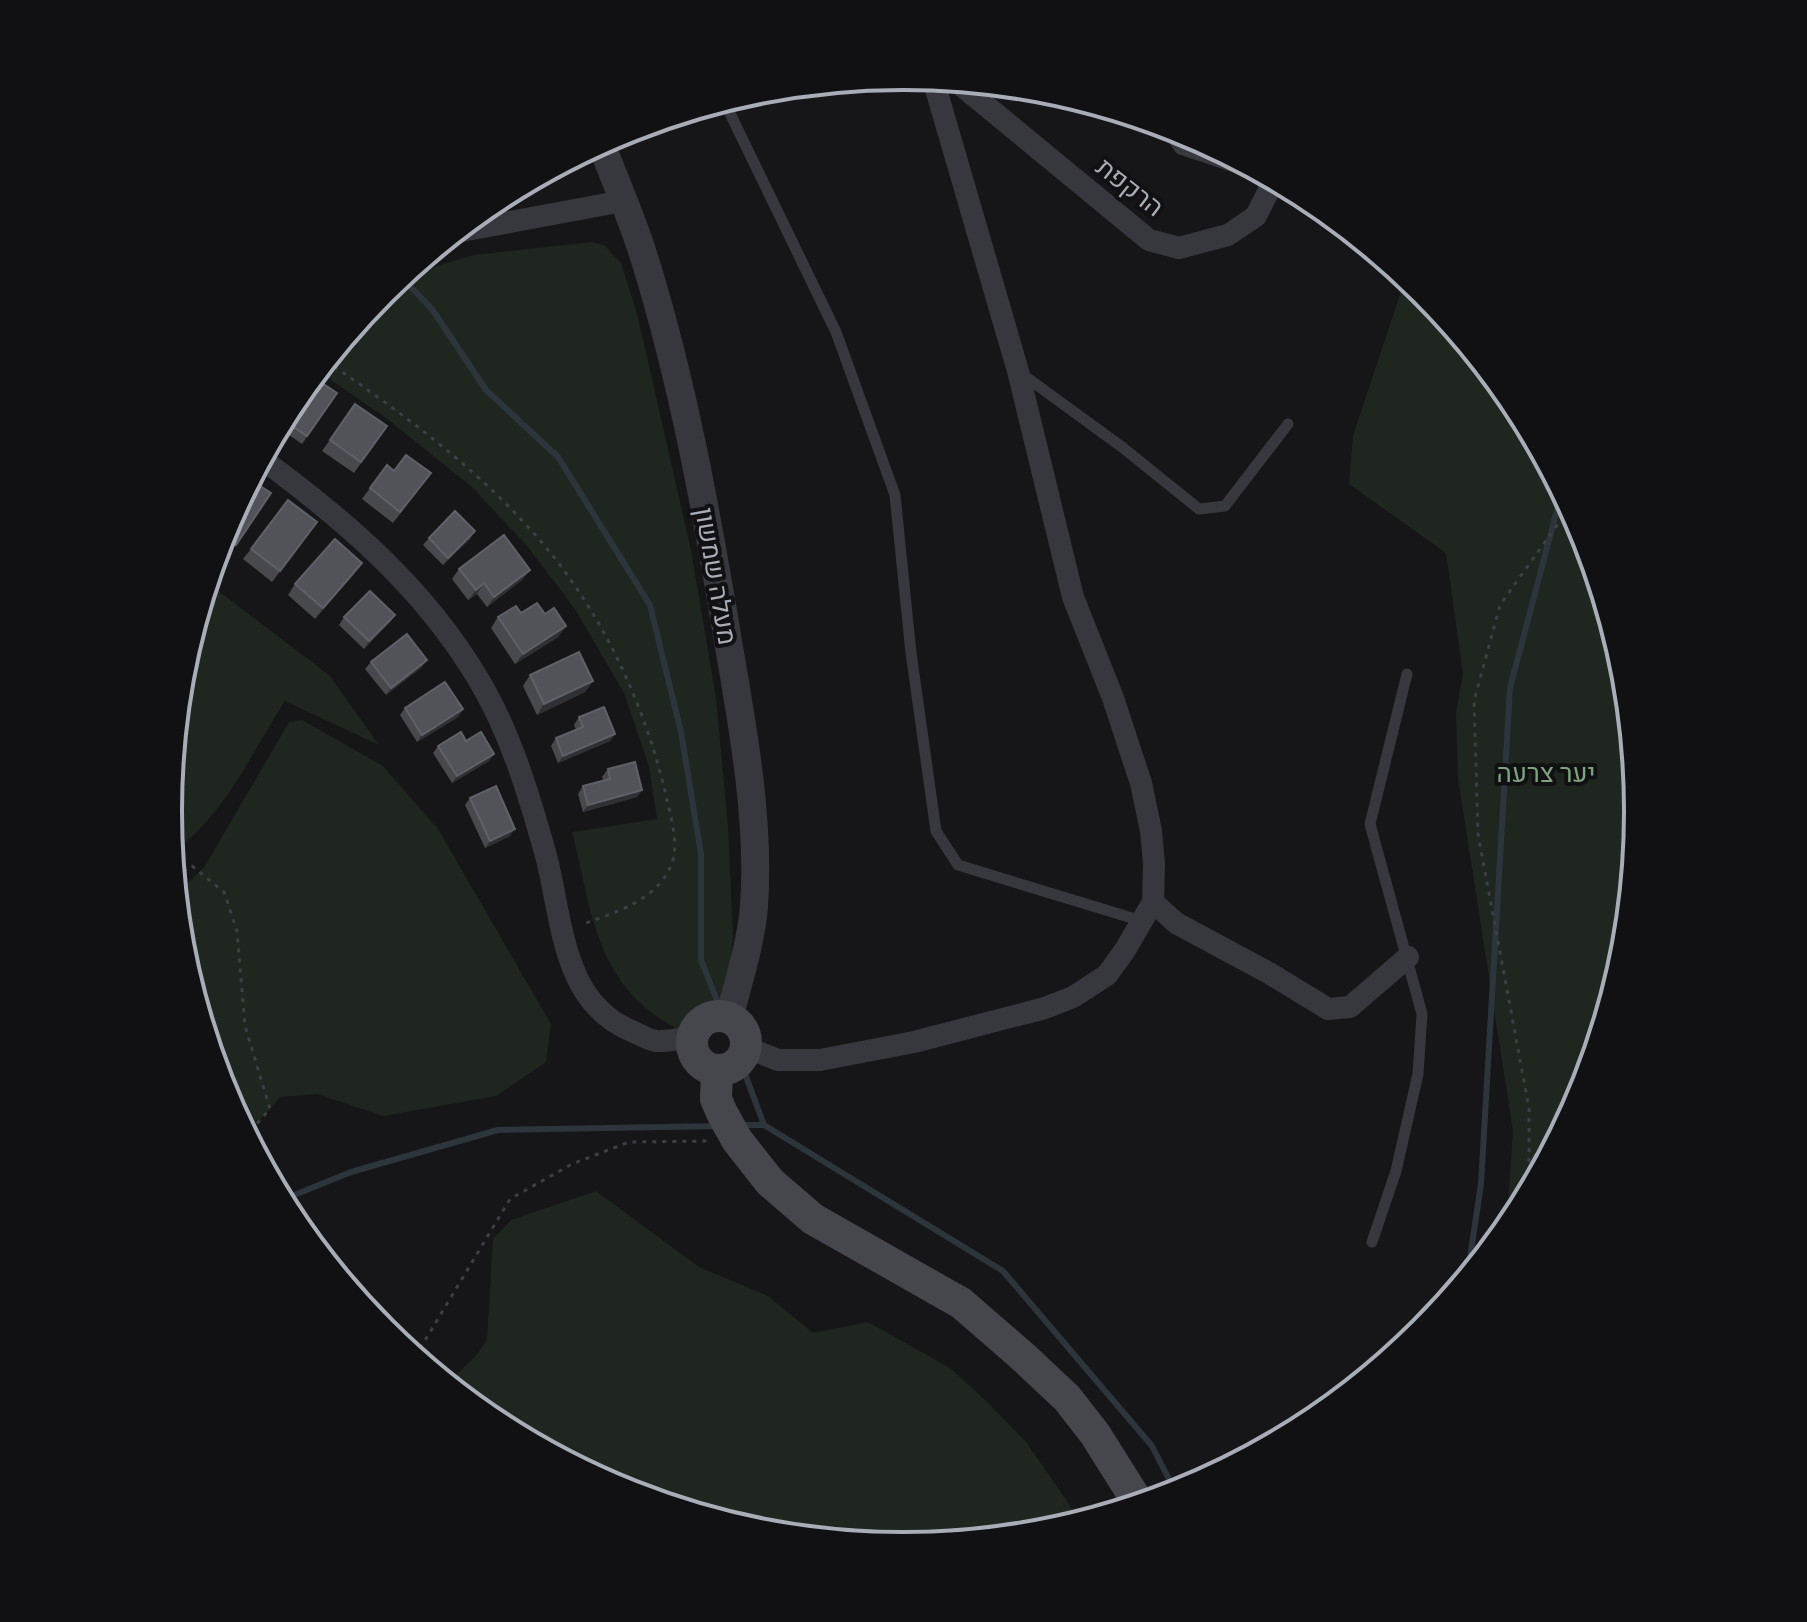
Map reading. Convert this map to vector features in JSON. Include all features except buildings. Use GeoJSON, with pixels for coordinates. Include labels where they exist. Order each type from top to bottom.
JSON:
{"type":"FeatureCollection","features":[{"type":"Feature","properties":{"kind":"main road"},"geometry":{"type":"LineString","coordinates":[[706,1019],[729,1019],[742,1030],[745,1047],[736,1064],[717,1070],[702,1065],[693,1053],[695,1030],[706,1019]]}},
{"type":"Feature","properties":{"kind":"main road"},"geometry":{"type":"LineString","coordinates":[[717,1070],[716,1099],[737,1140],[770,1182],[813,1219],[961,1303],[1067,1398],[1133,1495]]}},
{"type":"Feature","properties":{"kind":"street"},"geometry":{"type":"LineString","coordinates":[[745,1047],[778,1060],[820,1060],[914,1042],[1045,1008],[1073,997],[1107,975],[1148,912],[1154,864],[1141,783],[1113,698],[1073,597],[1018,371],[937,91]]}},
{"type":"Feature","properties":{"kind":"street","name":"הרקפת"},"geometry":{"type":"LineString","coordinates":[[971,94],[1149,240],[1179,248],[1228,235],[1256,216],[1269,190]]}},
{"type":"Feature","properties":{"kind":"street","name":"מעלה שמשון"},"geometry":{"type":"LineString","coordinates":[[606,155],[644,255],[674,370],[710,536],[740,721],[755,857],[754,908],[729,1019]]}},
{"type":"Feature","properties":{"kind":"street"},"geometry":{"type":"LineString","coordinates":[[482,227],[623,201]]}},
{"type":"Feature","properties":{"kind":"street"},"geometry":{"type":"LineString","coordinates":[[271,466],[328,508],[374,548],[412,589],[477,677],[498,716],[525,783],[546,856],[561,933],[578,983],[599,1011],[623,1028],[655,1041],[692,1037]]}},
{"type":"Feature","properties":{"kind":"street"},"geometry":{"type":"LineString","coordinates":[[1148,912],[1176,923],[1269,973],[1328,1009],[1350,1007],[1408,957]]}},
{"type":"Feature","properties":{"kind":"lane"},"geometry":{"type":"LineString","coordinates":[[729,112],[836,332],[895,495],[911,653],[936,831],[958,865],[1148,912]]}},
{"type":"Feature","properties":{"kind":"lane"},"geometry":{"type":"LineString","coordinates":[[1177,144],[1180,149],[1212,159]]}},
{"type":"Feature","properties":{"kind":"lane"},"geometry":{"type":"LineString","coordinates":[[1018,371],[1122,447],[1199,509],[1225,506],[1288,424]]}},
{"type":"Feature","properties":{"kind":"lane"},"geometry":{"type":"LineString","coordinates":[[1372,1242],[1396,1171],[1418,1074],[1422,1014],[1370,824],[1407,674]]}},
{"type":"Feature","properties":{"kind":"path"},"geometry":{"type":"LineString","coordinates":[[335,367],[379,397],[470,471],[528,526],[573,582],[608,641],[656,750],[672,820],[674,858],[663,879],[634,906],[561,933]]}},
{"type":"Feature","properties":{"kind":"path"},"geometry":{"type":"LineString","coordinates":[[1529,1170],[1529,1108],[1478,834],[1474,701],[1500,605],[1562,518]]}},
{"type":"Feature","properties":{"kind":"path"},"geometry":{"type":"LineString","coordinates":[[185,870],[192,866],[224,892],[237,931],[245,1026],[270,1109],[255,1126]]}},
{"type":"Feature","properties":{"kind":"path"},"geometry":{"type":"LineString","coordinates":[[421,1347],[510,1199],[572,1164],[629,1142],[737,1140]]}},
{"type":"Feature","properties":{"kind":"green space"},"geometry":{"type":"Polygon","coordinates":[[[592,242],[605,246],[621,263],[637,313],[691,550],[716,698],[728,826],[733,937],[727,997],[678,1029],[650,1012],[629,992],[614,969],[593,919],[572,832],[657,819],[649,766],[624,693],[575,609],[527,546],[472,487],[386,418],[327,377],[361,336],[423,274],[437,266],[474,255],[592,242]]]}},
{"type":"Feature","properties":{"kind":"green space","name":"יער צרעה"},"geometry":{"type":"Polygon","coordinates":[[[1402,290],[1476,372],[1528,451],[1570,535],[1600,624],[1611,670],[1623,764],[1624,811],[1623,858],[1611,952],[1600,998],[1570,1087],[1528,1172],[1508,1204],[1513,1131],[1458,778],[1456,712],[1463,674],[1446,553],[1349,484],[1353,436],[1402,290]]]}},
{"type":"Feature","properties":{"kind":"green space"},"geometry":{"type":"Polygon","coordinates":[[[218,590],[329,675],[379,745],[285,701],[221,803],[183,843],[184,764],[189,717],[196,670],[218,590]]]}},
{"type":"Feature","properties":{"kind":"green space"},"geometry":{"type":"Polygon","coordinates":[[[302,720],[383,766],[438,829],[551,1024],[546,1062],[496,1096],[383,1116],[317,1094],[280,1097],[255,1126],[237,1087],[207,998],[196,952],[187,884],[205,866],[289,722],[302,720]]]}},
{"type":"Feature","properties":{"kind":"green space"},"geometry":{"type":"Polygon","coordinates":[[[596,1191],[699,1267],[768,1296],[813,1333],[868,1322],[950,1368],[985,1400],[1027,1443],[1073,1511],[998,1526],[951,1530],[904,1532],[809,1526],[763,1518],[672,1494],[585,1458],[503,1410],[455,1375],[476,1356],[487,1340],[493,1239],[511,1220],[596,1191]]]}},
{"type":"Feature","properties":{"kind":"green space","name":"יער צרעה"},"geometry":{"type":"Polygon","coordinates":[[[1505,1209],[1476,1250],[1438,1294],[1505,1209]]]}},
{"type":"Feature","properties":{"kind":"waterway"},"geometry":{"type":"LineString","coordinates":[[410,286],[432,309],[486,390],[558,457],[650,605],[681,732],[701,854],[701,960],[721,1010]]}},
{"type":"Feature","properties":{"kind":"waterway"},"geometry":{"type":"LineString","coordinates":[[1470,1257],[1481,1184],[1510,688],[1557,508]]}},
{"type":"Feature","properties":{"kind":"waterway"},"geometry":{"type":"LineString","coordinates":[[728,1028],[764,1125],[1003,1271],[1152,1446],[1170,1481]]}},
{"type":"Feature","properties":{"kind":"waterway"},"geometry":{"type":"LineString","coordinates":[[742,1125],[764,1125]]}},
{"type":"Feature","properties":{"kind":"waterway"},"geometry":{"type":"LineString","coordinates":[[294,1195],[351,1172],[498,1130],[719,1126]]}}]}
